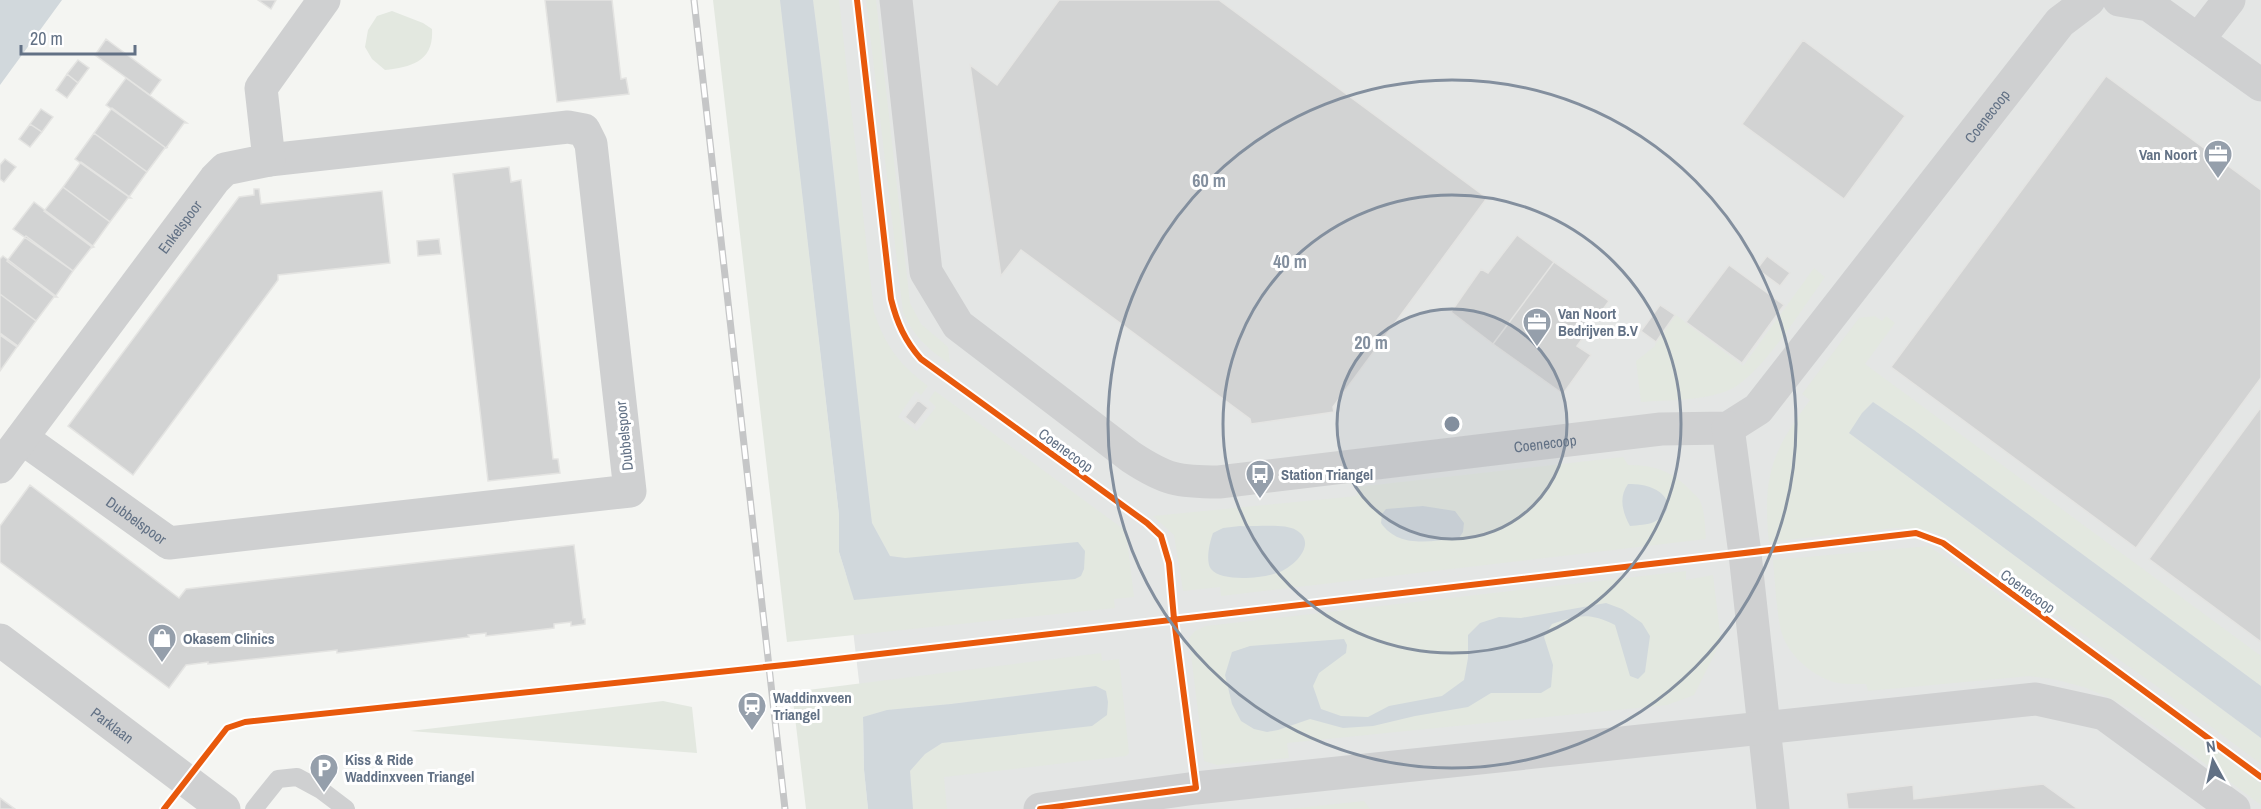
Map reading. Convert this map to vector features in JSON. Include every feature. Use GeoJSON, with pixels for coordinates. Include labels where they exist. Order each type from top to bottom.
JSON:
{"type":"FeatureCollection","features":[{"type":"Feature","properties":{"kind":"street"},"geometry":{"type":"LineString","coordinates":[[268,160],[261,88],[324,0]]}},
{"type":"Feature","properties":{"kind":"street","name":"Coenecoop"},"geometry":{"type":"LineString","coordinates":[[896,0],[926,272],[958,325],[1151,470],[1174,480],[1219,482],[1661,429],[1728,428],[1758,409],[2060,22],[2089,0]]}},
{"type":"Feature","properties":{"kind":"street"},"geometry":{"type":"LineString","coordinates":[[2119,0],[2150,5],[2261,85]]}},
{"type":"Feature","properties":{"kind":"street"},"geometry":{"type":"LineString","coordinates":[[2198,40],[2229,0]]}},
{"type":"Feature","properties":{"kind":"street","name":"Dubbelspoor"},"geometry":{"type":"LineString","coordinates":[[22,438],[169,543],[630,491],[591,144],[584,130],[568,127],[268,160]]}},
{"type":"Feature","properties":{"kind":"street","name":"Enkelspoor"},"geometry":{"type":"LineString","coordinates":[[0,467],[214,179],[225,169],[268,160]]}},
{"type":"Feature","properties":{"kind":"street"},"geometry":{"type":"LineString","coordinates":[[1728,428],[1773,809]]}},
{"type":"Feature","properties":{"kind":"street","name":"Parklaan"},"geometry":{"type":"LineString","coordinates":[[0,640],[224,809]]}},
{"type":"Feature","properties":{"kind":"street"},"geometry":{"type":"LineString","coordinates":[[1040,809],[1208,787],[2036,699],[2104,714],[2234,809]]}},
{"type":"Feature","properties":{"kind":"lane"},"geometry":{"type":"LineString","coordinates":[[254,809],[278,779],[297,777],[321,790],[345,809]]}},
{"type":"Feature","properties":{"kind":"shaded area"},"geometry":{"type":"Polygon","coordinates":[[[0,0],[62,0],[0,85],[0,0]]]}},
{"type":"Feature","properties":{"kind":"shaded area"},"geometry":{"type":"Polygon","coordinates":[[[713,0],[780,0],[839,515],[839,552],[854,600],[905,558],[890,556],[872,523],[849,327],[830,131],[813,0],[839,0],[874,312],[883,335],[895,354],[928,386],[921,395],[916,391],[898,417],[917,431],[936,407],[929,400],[935,391],[1126,531],[1134,597],[1114,599],[1115,608],[787,642],[713,0]]]}},
{"type":"Feature","properties":{"kind":"shaded area"},"geometry":{"type":"Polygon","coordinates":[[[779,0],[2261,0],[2261,809],[874,809],[779,0]]]}},
{"type":"Feature","properties":{"kind":"shaded area"},"geometry":{"type":"Polygon","coordinates":[[[780,0],[813,0],[872,523],[890,556],[905,558],[1078,542],[1085,551],[1084,569],[1081,576],[1075,579],[854,600],[839,552],[839,515],[780,0]]]}},
{"type":"Feature","properties":{"kind":"shaded area"},"geometry":{"type":"Polygon","coordinates":[[[866,0],[876,0],[910,303],[921,324],[948,347],[950,364],[922,341],[911,328],[903,312],[866,0]]]}},
{"type":"Feature","properties":{"kind":"shaded area"},"geometry":{"type":"Polygon","coordinates":[[[392,11],[432,29],[432,40],[425,55],[419,60],[404,67],[385,70],[372,59],[365,47],[368,30],[377,16],[392,11]]]}},
{"type":"Feature","properties":{"kind":"shaded area"},"geometry":{"type":"Polygon","coordinates":[[[1814,268],[1825,277],[1781,340],[1741,383],[1719,394],[1641,402],[1636,361],[1655,346],[1676,315],[1743,366],[1814,268]]]}},
{"type":"Feature","properties":{"kind":"shaded area"},"geometry":{"type":"Polygon","coordinates":[[[1875,316],[1882,321],[1886,316],[1895,323],[1865,364],[2261,656],[2261,686],[1873,402],[1849,433],[2261,738],[2261,764],[2162,690],[1947,538],[1929,530],[1895,528],[1769,542],[1767,500],[1769,482],[1778,450],[1810,400],[1802,394],[1859,318],[1875,316]]]}},
{"type":"Feature","properties":{"kind":"shaded area"},"geometry":{"type":"Polygon","coordinates":[[[1873,402],[2261,686],[2261,738],[1849,433],[1862,413],[1873,402]]]}},
{"type":"Feature","properties":{"kind":"shaded area"},"geometry":{"type":"Polygon","coordinates":[[[1623,457],[1628,465],[1662,470],[1684,484],[1699,500],[1703,510],[1706,539],[1221,596],[1220,587],[1183,591],[1174,535],[1153,516],[1357,496],[1357,487],[1623,457]]]}},
{"type":"Feature","properties":{"kind":"shaded area"},"geometry":{"type":"Polygon","coordinates":[[[1628,484],[1650,487],[1663,495],[1668,505],[1662,517],[1652,523],[1630,526],[1625,516],[1622,500],[1628,484]]]}},
{"type":"Feature","properties":{"kind":"shaded area"},"geometry":{"type":"Polygon","coordinates":[[[1423,506],[1455,511],[1464,523],[1463,532],[1459,538],[1406,540],[1388,531],[1381,523],[1382,514],[1386,509],[1423,506]]]}},
{"type":"Feature","properties":{"kind":"shaded area"},"geometry":{"type":"Polygon","coordinates":[[[1240,526],[1291,528],[1302,535],[1305,546],[1299,558],[1282,571],[1245,578],[1217,573],[1211,569],[1208,561],[1213,533],[1223,528],[1240,526]]]}},
{"type":"Feature","properties":{"kind":"shaded area"},"geometry":{"type":"Polygon","coordinates":[[[1929,546],[2117,677],[2261,784],[2261,805],[2135,712],[2084,687],[2029,676],[1868,691],[1866,684],[1837,683],[1828,680],[1797,659],[1782,635],[1773,560],[1929,546]]]}},
{"type":"Feature","properties":{"kind":"shaded area"},"geometry":{"type":"Polygon","coordinates":[[[1686,571],[1686,580],[1713,575],[1721,641],[1694,695],[1667,705],[1287,743],[1289,758],[1217,765],[1204,761],[1189,638],[1195,631],[1206,626],[1686,571]]]}},
{"type":"Feature","properties":{"kind":"shaded area"},"geometry":{"type":"Polygon","coordinates":[[[1606,603],[1622,609],[1642,623],[1650,636],[1645,672],[1638,679],[1630,676],[1615,625],[1598,618],[1584,616],[1552,624],[1544,637],[1553,665],[1551,687],[1541,693],[1491,693],[1468,707],[1373,726],[1343,728],[1310,719],[1267,732],[1254,729],[1241,721],[1232,704],[1225,675],[1232,652],[1250,646],[1344,639],[1347,645],[1346,653],[1319,673],[1313,686],[1321,709],[1341,716],[1368,717],[1389,706],[1442,696],[1464,680],[1468,658],[1468,635],[1480,623],[1499,617],[1521,618],[1606,603]]]}},
{"type":"Feature","properties":{"kind":"shaded area"},"geometry":{"type":"Polygon","coordinates":[[[1101,653],[1102,661],[1119,659],[1129,753],[1126,756],[944,777],[947,809],[913,809],[910,771],[925,754],[942,743],[1106,691],[1096,686],[887,710],[863,717],[864,770],[868,809],[806,809],[792,692],[1101,653]]]}},
{"type":"Feature","properties":{"kind":"shaded area"},"geometry":{"type":"Polygon","coordinates":[[[1096,686],[1106,691],[1107,715],[1092,726],[942,743],[925,754],[910,771],[913,809],[868,809],[864,770],[863,717],[887,710],[1096,686]]]}},
{"type":"Feature","properties":{"kind":"shaded area"},"geometry":{"type":"Polygon","coordinates":[[[663,701],[692,707],[697,753],[410,731],[663,701]]]}},
{"type":"Feature","properties":{"kind":"shaded area"},"geometry":{"type":"Polygon","coordinates":[[[1364,801],[1370,809],[1289,809],[1364,801]]]}},
{"type":"Feature","properties":{"kind":"building"},"geometry":{"type":"Polygon","coordinates":[[[258,0],[276,0],[271,9],[258,0]]]}},
{"type":"Feature","properties":{"kind":"building"},"geometry":{"type":"Polygon","coordinates":[[[545,0],[612,0],[621,79],[626,78],[629,94],[557,102],[545,0]]]}},
{"type":"Feature","properties":{"kind":"building"},"geometry":{"type":"Polygon","coordinates":[[[1059,0],[1219,0],[1487,198],[1333,407],[1334,412],[1251,424],[1250,419],[1021,250],[1001,276],[970,65],[997,85],[1059,0]]]}},
{"type":"Feature","properties":{"kind":"building"},"geometry":{"type":"Polygon","coordinates":[[[106,39],[161,80],[150,95],[95,55],[106,39]]]}},
{"type":"Feature","properties":{"kind":"building"},"geometry":{"type":"Polygon","coordinates":[[[1803,40],[1905,116],[1844,199],[1742,124],[1803,40]]]}},
{"type":"Feature","properties":{"kind":"building"},"geometry":{"type":"Polygon","coordinates":[[[78,60],[89,68],[78,83],[67,74],[78,60]]]}},
{"type":"Feature","properties":{"kind":"building"},"geometry":{"type":"Polygon","coordinates":[[[67,74],[78,83],[67,98],[56,90],[67,74]]]}},
{"type":"Feature","properties":{"kind":"building"},"geometry":{"type":"Polygon","coordinates":[[[2106,76],[2261,190],[2261,378],[2136,548],[1891,367],[2106,76]]]}},
{"type":"Feature","properties":{"kind":"building"},"geometry":{"type":"Polygon","coordinates":[[[126,78],[187,123],[184,123],[166,148],[106,105],[126,78]]]}},
{"type":"Feature","properties":{"kind":"building"},"geometry":{"type":"Polygon","coordinates":[[[112,108],[166,148],[147,172],[94,133],[112,108]]]}},
{"type":"Feature","properties":{"kind":"building"},"geometry":{"type":"Polygon","coordinates":[[[41,109],[53,117],[42,132],[30,124],[41,109]]]}},
{"type":"Feature","properties":{"kind":"building"},"geometry":{"type":"Polygon","coordinates":[[[30,124],[42,132],[30,147],[19,139],[30,124]]]}},
{"type":"Feature","properties":{"kind":"building"},"geometry":{"type":"Polygon","coordinates":[[[94,133],[147,172],[129,197],[75,159],[94,133]]]}},
{"type":"Feature","properties":{"kind":"building"},"geometry":{"type":"Polygon","coordinates":[[[5,159],[16,167],[4,182],[0,179],[0,165],[5,159]]]}},
{"type":"Feature","properties":{"kind":"building"},"geometry":{"type":"Polygon","coordinates":[[[81,162],[131,198],[128,198],[110,222],[63,187],[81,162]]]}},
{"type":"Feature","properties":{"kind":"building"},"geometry":{"type":"Polygon","coordinates":[[[509,167],[511,182],[521,180],[553,459],[558,459],[560,473],[488,481],[453,174],[509,167]]]}},
{"type":"Feature","properties":{"kind":"building"},"geometry":{"type":"Polygon","coordinates":[[[63,187],[110,222],[92,247],[44,211],[63,187]]]}},
{"type":"Feature","properties":{"kind":"building"},"geometry":{"type":"Polygon","coordinates":[[[254,189],[259,189],[261,204],[382,191],[390,263],[278,275],[278,280],[133,475],[68,426],[239,197],[254,195],[254,189]]]}},
{"type":"Feature","properties":{"kind":"building"},"geometry":{"type":"Polygon","coordinates":[[[34,202],[94,247],[73,271],[13,229],[34,202]]]}},
{"type":"Feature","properties":{"kind":"building"},"geometry":{"type":"Polygon","coordinates":[[[1517,235],[1554,262],[1493,344],[1451,312],[1481,269],[1488,273],[1517,235]]]}},
{"type":"Feature","properties":{"kind":"building"},"geometry":{"type":"Polygon","coordinates":[[[26,236],[73,271],[55,297],[7,261],[26,236]]]}},
{"type":"Feature","properties":{"kind":"building"},"geometry":{"type":"Polygon","coordinates":[[[439,239],[441,254],[418,256],[417,241],[439,239]]]}},
{"type":"Feature","properties":{"kind":"building"},"geometry":{"type":"Polygon","coordinates":[[[3,256],[57,297],[54,297],[36,321],[0,294],[0,259],[3,256]]]}},
{"type":"Feature","properties":{"kind":"building"},"geometry":{"type":"Polygon","coordinates":[[[1767,256],[1790,273],[1780,286],[1757,269],[1767,256]]]}},
{"type":"Feature","properties":{"kind":"building"},"geometry":{"type":"Polygon","coordinates":[[[1554,262],[1609,301],[1577,346],[1591,355],[1563,394],[1493,344],[1554,262]]]}},
{"type":"Feature","properties":{"kind":"building"},"geometry":{"type":"Polygon","coordinates":[[[1729,265],[1784,305],[1742,363],[1686,322],[1729,265]]]}},
{"type":"Feature","properties":{"kind":"building"},"geometry":{"type":"Polygon","coordinates":[[[0,294],[36,321],[18,346],[0,333],[0,294]]]}},
{"type":"Feature","properties":{"kind":"building"},"geometry":{"type":"Polygon","coordinates":[[[1660,305],[1675,315],[1656,342],[1641,331],[1660,305]]]}},
{"type":"Feature","properties":{"kind":"building"},"geometry":{"type":"Polygon","coordinates":[[[0,335],[17,347],[0,371],[0,335]]]}},
{"type":"Feature","properties":{"kind":"building"},"geometry":{"type":"Polygon","coordinates":[[[918,400],[928,408],[915,425],[905,417],[918,400]]]}},
{"type":"Feature","properties":{"kind":"building"},"geometry":{"type":"Polygon","coordinates":[[[2261,407],[2261,642],[2149,559],[2261,407]]]}},
{"type":"Feature","properties":{"kind":"building"},"geometry":{"type":"Polygon","coordinates":[[[30,485],[179,598],[186,589],[574,545],[585,624],[571,626],[571,622],[554,624],[554,628],[486,636],[486,633],[468,635],[469,637],[337,653],[337,650],[186,665],[169,688],[0,562],[0,526],[30,485]]]}},
{"type":"Feature","properties":{"kind":"building"},"geometry":{"type":"Polygon","coordinates":[[[2043,784],[2078,809],[1848,809],[1846,793],[1913,785],[1914,799],[2043,784]]]}},
{"type":"Feature","properties":{"kind":"building"},"geometry":{"type":"Polygon","coordinates":[[[0,798],[15,809],[0,809],[0,798]]]}},
{"type":"Feature","properties":{"kind":"railway"},"geometry":{"type":"LineString","coordinates":[[694,0],[785,809]]}},
{"type":"Feature","properties":{"kind":"cycle path"},"geometry":{"type":"LineString","coordinates":[[857,0],[891,299],[906,338],[921,359],[1147,523],[1161,536],[1169,563],[1196,788],[1040,809]]}},
{"type":"Feature","properties":{"kind":"cycle path"},"geometry":{"type":"LineString","coordinates":[[164,809],[227,728],[245,722],[794,664],[1916,533],[1943,543],[2261,777]]}},
{"type":"Feature","properties":{"kind":"place","name":"Van Noort"},"geometry":{"type":"Point","coordinates":[2218,180]}},
{"type":"Feature","properties":{"kind":"place","name":"Van Noort Bedrijven B.V"},"geometry":{"type":"Point","coordinates":[1537,348]}},
{"type":"Feature","properties":{"kind":"place","name":"Station Triangel"},"geometry":{"type":"Point","coordinates":[1260,500]}},
{"type":"Feature","properties":{"kind":"place","name":"Okasem Clinics"},"geometry":{"type":"Point","coordinates":[162,664]}},
{"type":"Feature","properties":{"kind":"place","name":"Waddinxveen Triangel"},"geometry":{"type":"Point","coordinates":[752,732]}},
{"type":"Feature","properties":{"kind":"place","name":"Kiss & Ride Waddinxveen Triangel"},"geometry":{"type":"Point","coordinates":[324,794]}}]}
